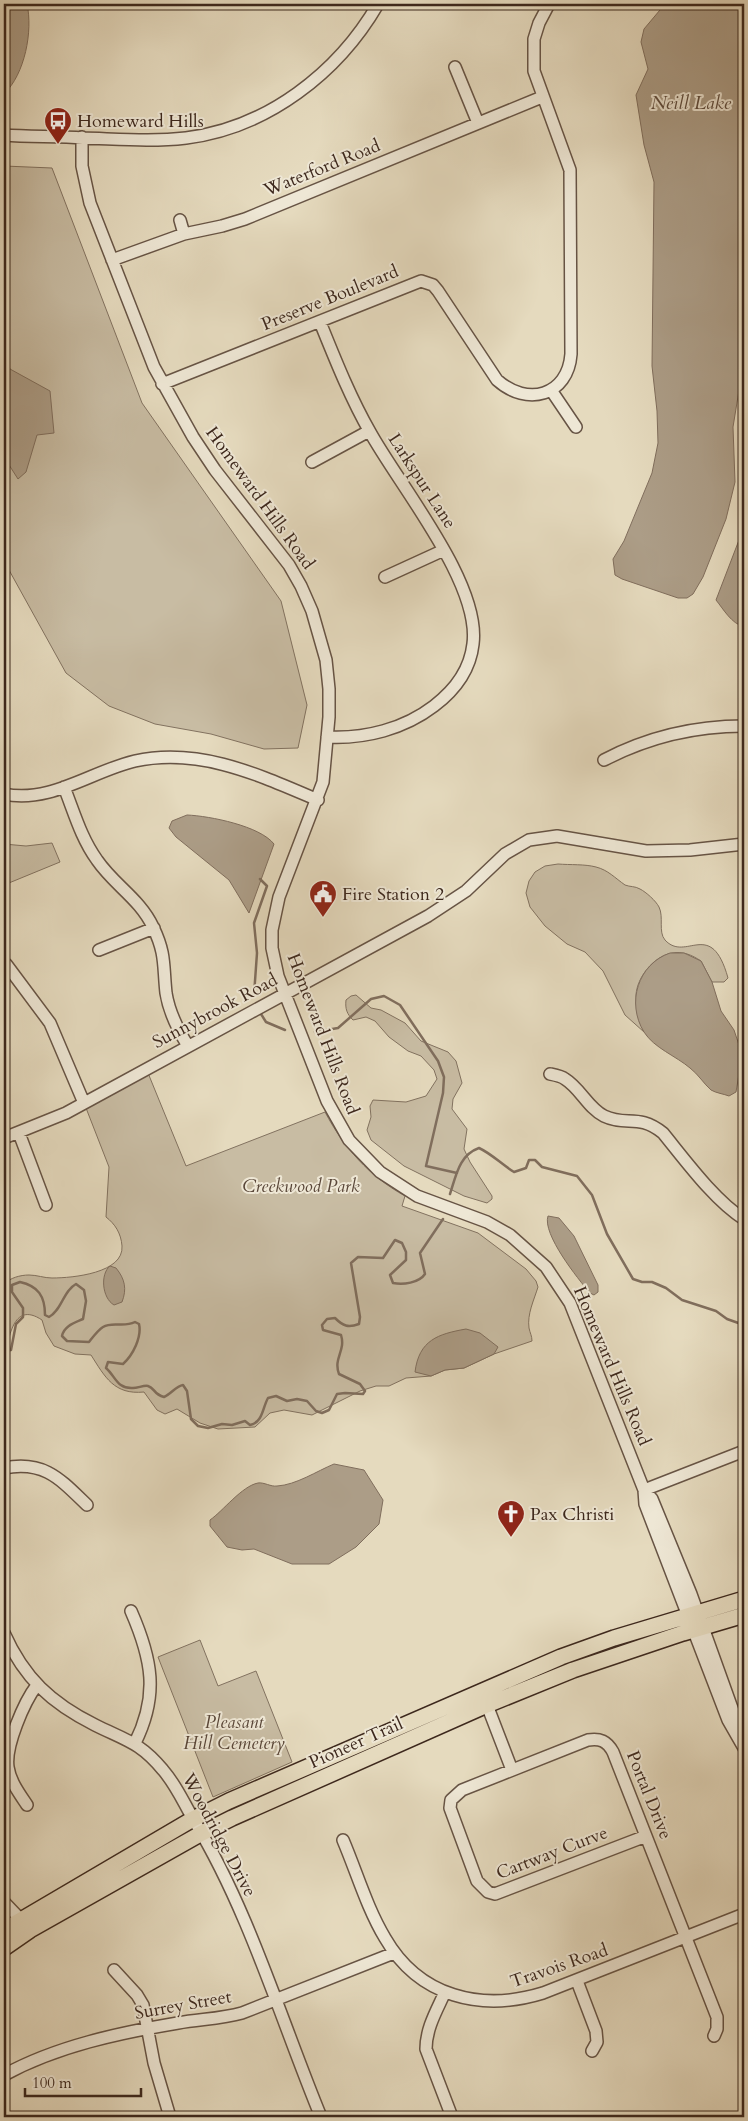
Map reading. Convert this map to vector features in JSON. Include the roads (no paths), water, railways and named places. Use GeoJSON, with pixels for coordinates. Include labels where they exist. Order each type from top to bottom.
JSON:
{"type":"FeatureCollection","features":[{"type":"Feature","properties":{"kind":"main road","name":"Pioneer Trail"},"geometry":{"type":"LineString","coordinates":[[4,1948],[25,1924],[193,1819],[229,1801],[579,1650],[744,1599]]}},
{"type":"Feature","properties":{"kind":"main road","name":"Pioneer Trail"},"geometry":{"type":"LineString","coordinates":[[4,1930],[25,1924],[202,1833],[487,1706],[573,1670],[744,1615]]}},
{"type":"Feature","properties":{"kind":"street"},"geometry":{"type":"LineString","coordinates":[[4,135],[158,140],[187,138],[239,125],[269,111],[316,79],[358,37],[378,4]]}},
{"type":"Feature","properties":{"kind":"street"},"geometry":{"type":"LineString","coordinates":[[549,4],[539,23],[534,39],[534,71],[542,97],[567,157],[571,182],[570,363],[561,382],[551,390],[576,427]]}},
{"type":"Feature","properties":{"kind":"street"},"geometry":{"type":"LineString","coordinates":[[455,67],[478,123]]}},
{"type":"Feature","properties":{"kind":"street","name":"Waterford Road"},"geometry":{"type":"LineString","coordinates":[[112,260],[184,234],[222,226],[302,189],[542,97]]}},
{"type":"Feature","properties":{"kind":"street","name":"Homeward Hills Road"},"geometry":{"type":"LineString","coordinates":[[82,137],[85,182],[139,332],[162,384],[215,470],[279,551],[301,586],[314,619],[326,660],[329,689],[323,782],[318,800],[274,914],[272,948],[274,964],[327,1102],[349,1140],[364,1158],[398,1185],[417,1196],[487,1222],[510,1235],[535,1256],[555,1279],[577,1320],[644,1490],[652,1499],[660,1517],[728,1720],[744,1748]]}},
{"type":"Feature","properties":{"kind":"street"},"geometry":{"type":"LineString","coordinates":[[180,220],[184,234]]}},
{"type":"Feature","properties":{"kind":"street","name":"Preserve Boulevard"},"geometry":{"type":"LineString","coordinates":[[162,384],[320,322],[414,282],[421,281],[435,282],[497,380],[505,387],[523,395],[534,395],[551,390]]}},
{"type":"Feature","properties":{"kind":"street","name":"Larkspur Lane"},"geometry":{"type":"LineString","coordinates":[[320,322],[369,431],[444,550],[471,611],[474,642],[471,657],[457,685],[430,709],[395,728],[356,736],[327,737]]}},
{"type":"Feature","properties":{"kind":"street","name":"Larkspur Lane"},"geometry":{"type":"LineString","coordinates":[[312,462],[369,431]]}},
{"type":"Feature","properties":{"kind":"street","name":"Larkspur Lane"},"geometry":{"type":"LineString","coordinates":[[386,577],[444,550]]}},
{"type":"Feature","properties":{"kind":"street"},"geometry":{"type":"LineString","coordinates":[[604,760],[632,746],[659,736],[718,726],[744,726]]}},
{"type":"Feature","properties":{"kind":"street"},"geometry":{"type":"LineString","coordinates":[[4,794],[32,795],[64,787],[134,762],[178,757],[221,762],[318,800]]}},
{"type":"Feature","properties":{"kind":"street"},"geometry":{"type":"LineString","coordinates":[[64,787],[82,832],[97,861],[144,910],[154,928],[165,960],[166,994],[170,1010],[188,1046]]}},
{"type":"Feature","properties":{"kind":"street","name":"Sunnybrook Road"},"geometry":{"type":"LineString","coordinates":[[4,1138],[58,1117],[448,904],[505,854],[529,840],[557,836],[646,851],[690,850],[744,844]]}},
{"type":"Feature","properties":{"kind":"street"},"geometry":{"type":"LineString","coordinates":[[99,950],[154,928]]}},
{"type":"Feature","properties":{"kind":"street"},"geometry":{"type":"LineString","coordinates":[[6,964],[50,1022],[84,1102]]}},
{"type":"Feature","properties":{"kind":"street"},"geometry":{"type":"LineString","coordinates":[[550,1074],[565,1079],[603,1115],[612,1119],[644,1121],[654,1126],[663,1133],[728,1207],[744,1219]]}},
{"type":"Feature","properties":{"kind":"street"},"geometry":{"type":"LineString","coordinates":[[19,1133],[46,1205]]}},
{"type":"Feature","properties":{"kind":"street"},"geometry":{"type":"LineString","coordinates":[[644,1490],[744,1452]]}},
{"type":"Feature","properties":{"kind":"street"},"geometry":{"type":"LineString","coordinates":[[4,1468],[28,1466],[50,1472],[87,1505]]}},
{"type":"Feature","properties":{"kind":"street"},"geometry":{"type":"LineString","coordinates":[[131,1611],[144,1647],[151,1692],[146,1717],[135,1743]]}},
{"type":"Feature","properties":{"kind":"street","name":"Woodridge Drive"},"geometry":{"type":"LineString","coordinates":[[4,1633],[20,1666],[37,1685],[79,1717],[135,1743],[164,1770],[202,1833],[237,1903],[321,2117]]}},
{"type":"Feature","properties":{"kind":"street"},"geometry":{"type":"LineString","coordinates":[[27,1805],[11,1778],[8,1759],[22,1708],[37,1685]]}},
{"type":"Feature","properties":{"kind":"street"},"geometry":{"type":"LineString","coordinates":[[477,1693],[487,1706],[512,1770]]}},
{"type":"Feature","properties":{"kind":"street","name":"Portal Drive"},"geometry":{"type":"LineString","coordinates":[[512,1770],[588,1740],[603,1740],[609,1745],[717,2017],[714,2036]]}},
{"type":"Feature","properties":{"kind":"street","name":"Cartway Curve"},"geometry":{"type":"LineString","coordinates":[[512,1770],[462,1790],[451,1800],[450,1808],[477,1881],[488,1892],[496,1894],[503,1892],[646,1836]]}},
{"type":"Feature","properties":{"kind":"street","name":"Travois Road"},"geometry":{"type":"LineString","coordinates":[[343,1840],[375,1920],[394,1953],[415,1974],[445,1992],[484,2002],[524,1999],[577,1981],[744,1914]]}},
{"type":"Feature","properties":{"kind":"street"},"geometry":{"type":"LineString","coordinates":[[4,1902],[25,1924]]}},
{"type":"Feature","properties":{"kind":"street","name":"Surrey Street"},"geometry":{"type":"LineString","coordinates":[[4,2075],[101,2038],[189,2021],[223,2018],[275,2001],[394,1953]]}},
{"type":"Feature","properties":{"kind":"street"},"geometry":{"type":"LineString","coordinates":[[114,1970],[137,1995],[142,2005],[154,2063],[170,2117]]}},
{"type":"Feature","properties":{"kind":"street"},"geometry":{"type":"LineString","coordinates":[[577,1981],[596,2031],[597,2042],[592,2051]]}},
{"type":"Feature","properties":{"kind":"street"},"geometry":{"type":"LineString","coordinates":[[445,1992],[426,2037],[426,2049],[452,2117]]}},
{"type":"Feature","properties":{"kind":"water"},"geometry":{"type":"Polygon","coordinates":[[[4,4],[27,4],[29,27],[26,52],[22,64],[4,94],[4,4]]]}},
{"type":"Feature","properties":{"kind":"water","name":"Neill Lake"},"geometry":{"type":"Polygon","coordinates":[[[665,4],[744,4],[744,188],[741,204],[744,342],[733,427],[735,482],[726,519],[703,577],[693,594],[687,598],[678,598],[622,579],[615,575],[613,559],[624,541],[652,473],[658,443],[652,366],[654,182],[644,145],[636,95],[648,69],[641,42],[644,29],[665,4]]]}},
{"type":"Feature","properties":{"kind":"water"},"geometry":{"type":"Polygon","coordinates":[[[4,356],[10,369],[50,391],[54,433],[37,435],[26,472],[18,479],[4,457],[4,356]]]}},
{"type":"Feature","properties":{"kind":"water"},"geometry":{"type":"Polygon","coordinates":[[[744,527],[744,627],[732,619],[716,600],[744,527]]]}},
{"type":"Feature","properties":{"kind":"water"},"geometry":{"type":"Polygon","coordinates":[[[187,815],[208,817],[246,827],[258,832],[274,844],[249,913],[229,880],[176,837],[169,828],[172,821],[187,815]]]}},
{"type":"Feature","properties":{"kind":"water"},"geometry":{"type":"Polygon","coordinates":[[[670,953],[684,953],[701,961],[712,982],[721,1011],[734,1030],[744,1060],[736,1092],[729,1096],[711,1090],[690,1068],[653,1043],[644,1032],[639,1021],[636,997],[643,975],[659,958],[670,953]]]}},
{"type":"Feature","properties":{"kind":"water"},"geometry":{"type":"Polygon","coordinates":[[[548,1216],[559,1218],[574,1236],[598,1285],[598,1292],[594,1295],[590,1293],[578,1278],[555,1245],[550,1234],[548,1216]]]}},
{"type":"Feature","properties":{"kind":"water"},"geometry":{"type":"Polygon","coordinates":[[[110,1266],[116,1268],[124,1284],[122,1302],[114,1305],[107,1297],[104,1286],[105,1274],[110,1266]]]}},
{"type":"Feature","properties":{"kind":"water"},"geometry":{"type":"Polygon","coordinates":[[[466,1329],[480,1333],[498,1347],[494,1354],[464,1368],[445,1370],[431,1376],[415,1372],[421,1352],[432,1340],[447,1333],[466,1329]]]}},
{"type":"Feature","properties":{"kind":"water"},"geometry":{"type":"Polygon","coordinates":[[[334,1464],[364,1470],[383,1500],[379,1524],[356,1547],[329,1564],[292,1564],[254,1549],[242,1550],[227,1547],[210,1526],[210,1520],[252,1485],[260,1483],[275,1486],[284,1485],[334,1464]]]}},
{"type":"Feature","properties":{"kind":"waterway"},"geometry":{"type":"LineString","coordinates":[[254,995],[257,953],[254,923],[267,886],[260,879]]}},
{"type":"Feature","properties":{"kind":"waterway"},"geometry":{"type":"LineString","coordinates":[[315,1032],[338,1028],[371,999],[384,996],[400,1005],[438,1061],[444,1077],[443,1093],[426,1166],[457,1173]]}},
{"type":"Feature","properties":{"kind":"waterway"},"geometry":{"type":"LineString","coordinates":[[261,1014],[266,1022],[285,1030]]}},
{"type":"Feature","properties":{"kind":"waterway"},"geometry":{"type":"LineString","coordinates":[[450,1194],[459,1167],[472,1151],[479,1148],[514,1172],[526,1168],[529,1160],[535,1160],[542,1167],[577,1176],[592,1195],[607,1234],[633,1279],[642,1282],[652,1282],[666,1288],[682,1300],[716,1311],[727,1319],[744,1325]]}},
{"type":"Feature","properties":{"kind":"waterway"},"geometry":{"type":"LineString","coordinates":[[4,1351],[11,1350],[16,1324],[23,1317],[23,1308],[12,1292],[12,1285],[20,1282],[36,1289],[44,1302],[45,1315],[49,1317],[57,1310],[68,1291],[76,1284],[84,1290],[86,1301],[83,1319],[67,1327],[63,1333],[62,1336],[67,1341],[89,1342],[99,1330],[107,1325],[131,1324],[135,1322],[139,1324],[138,1340],[130,1356],[123,1364],[108,1362],[106,1368],[123,1387],[148,1386],[164,1397],[183,1385],[187,1391],[191,1419],[198,1426],[208,1428],[222,1424],[232,1425],[245,1421],[250,1425],[260,1418],[268,1398],[276,1396],[287,1401],[297,1399],[307,1401],[316,1411],[322,1413],[329,1410],[337,1394],[363,1394],[365,1391],[360,1384],[339,1374],[337,1363],[342,1346],[341,1335],[323,1330],[322,1325],[327,1319],[335,1318],[346,1326],[359,1324],[360,1317],[351,1263],[358,1257],[383,1258],[395,1240],[402,1243],[406,1252],[406,1260],[390,1275],[393,1283],[401,1284],[415,1281],[425,1274],[420,1253],[443,1219]]}},
{"type":"Feature","properties":{"kind":"place","name":"Homeward Hills"},"geometry":{"type":"Point","coordinates":[58,145]}},
{"type":"Feature","properties":{"kind":"place","name":"Fire Station 2"},"geometry":{"type":"Point","coordinates":[323,918]}},
{"type":"Feature","properties":{"kind":"place","name":"Pax Christi"},"geometry":{"type":"Point","coordinates":[511,1538]}},
{"type":"Feature","properties":{"kind":"park label","name":"Creekwood Park"},"geometry":{"type":"Point","coordinates":[301,1186]}},
{"type":"Feature","properties":{"kind":"park label","name":"Pleasant Hill Cemetery"},"geometry":{"type":"Point","coordinates":[234,1732]}}]}
